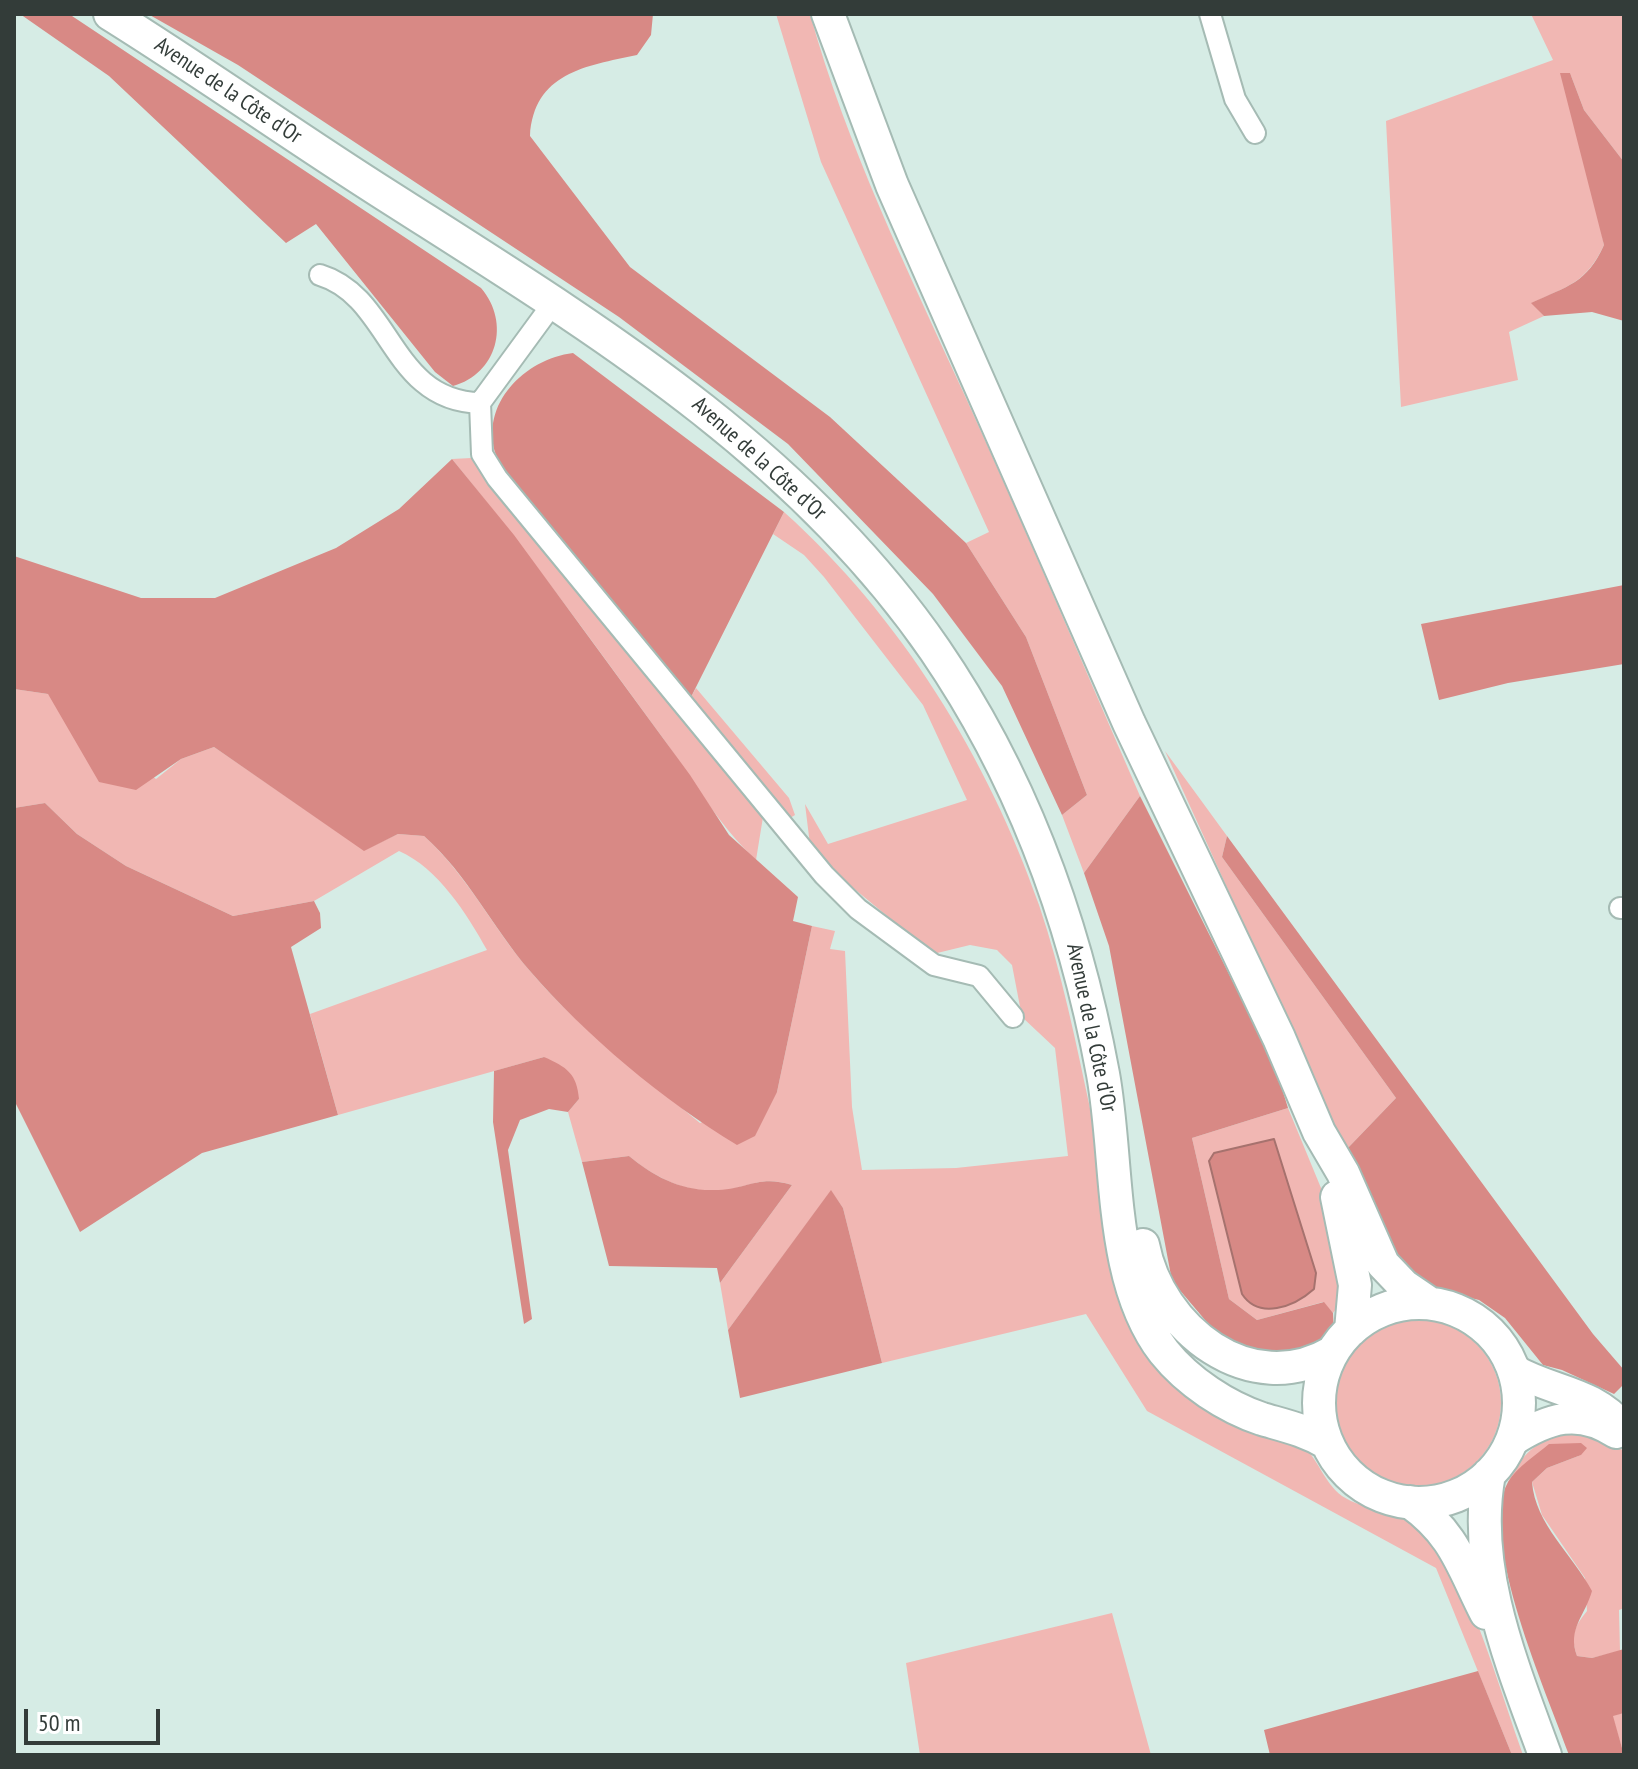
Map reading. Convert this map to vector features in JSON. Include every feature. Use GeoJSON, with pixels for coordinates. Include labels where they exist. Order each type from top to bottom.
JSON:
{"type":"FeatureCollection","features":[{"type":"Feature","properties":{"kind":"main road","name":"Avenue de la Côte d'Or"},"geometry":{"type":"LineString","coordinates":[[110,14],[663,376],[775,468],[854,546],[936,653],[1008,777],[1056,892],[1089,1006],[1114,1141],[1114,1171],[1128,1274],[1140,1314],[1166,1355],[1200,1387],[1233,1407],[1263,1419],[1290,1424],[1327,1443]]}},
{"type":"Feature","properties":{"kind":"main road"},"geometry":{"type":"LineString","coordinates":[[828,14],[892,185],[1129,723],[1279,1038],[1319,1132],[1343,1173],[1383,1264],[1404,1286],[1429,1303],[1461,1312],[1488,1330],[1514,1370],[1519,1413],[1512,1441],[1489,1474],[1476,1485],[1444,1499],[1410,1502],[1389,1498],[1352,1477],[1327,1443],[1319,1403],[1323,1377],[1342,1341],[1355,1285],[1341,1212],[1319,1132]]}},
{"type":"Feature","properties":{"kind":"main road","name":"Avenue de la Côte d'Or"},"geometry":{"type":"LineString","coordinates":[[1114,1141],[1127,1168],[1153,1283],[1185,1326],[1222,1355],[1261,1368],[1302,1365],[1342,1341]]}},
{"type":"Feature","properties":{"kind":"main road"},"geometry":{"type":"LineString","coordinates":[[1342,1341],[1387,1308],[1429,1303]]}},
{"type":"Feature","properties":{"kind":"main road"},"geometry":{"type":"LineString","coordinates":[[1514,1370],[1543,1385],[1594,1400],[1624,1428]]}},
{"type":"Feature","properties":{"kind":"main road"},"geometry":{"type":"LineString","coordinates":[[1512,1441],[1540,1424],[1570,1417],[1593,1420],[1624,1438]]}},
{"type":"Feature","properties":{"kind":"main road"},"geometry":{"type":"LineString","coordinates":[[1489,1474],[1483,1510],[1484,1534],[1502,1637],[1545,1755]]}},
{"type":"Feature","properties":{"kind":"main road"},"geometry":{"type":"LineString","coordinates":[[1410,1502],[1442,1528],[1453,1543],[1484,1611],[1502,1637]]}},
{"type":"Feature","properties":{"kind":"street"},"geometry":{"type":"LineString","coordinates":[[1210,14],[1235,99],[1255,133]]}},
{"type":"Feature","properties":{"kind":"street"},"geometry":{"type":"LineString","coordinates":[[320,275],[337,280],[353,295],[429,390],[456,403],[480,403]]}},
{"type":"Feature","properties":{"kind":"street"},"geometry":{"type":"LineString","coordinates":[[554,302],[480,403],[482,454],[497,478],[780,826],[858,909],[934,965],[979,976],[1013,1017]]}},
{"type":"Feature","properties":{"kind":"shaded area"},"geometry":{"type":"Polygon","coordinates":[[[20,14],[69,14],[481,288],[490,302],[497,331],[495,346],[480,371],[453,386],[435,372],[316,224],[286,243],[109,76],[20,14]]]}},
{"type":"Feature","properties":{"kind":"shaded area"},"geometry":{"type":"Polygon","coordinates":[[[148,14],[653,14],[651,35],[637,55],[581,69],[552,86],[541,98],[530,136],[630,267],[830,417],[966,543],[1026,637],[1087,795],[1062,815],[1002,686],[933,594],[788,444],[619,317],[238,65],[148,14]]]}},
{"type":"Feature","properties":{"kind":"shaded area"},"geometry":{"type":"Polygon","coordinates":[[[776,14],[810,14],[842,112],[880,208],[1010,495],[1140,796],[1084,873],[1062,815],[1087,795],[1026,637],[966,543],[989,532],[821,162],[776,14]]]}},
{"type":"Feature","properties":{"kind":"shaded area"},"geometry":{"type":"Polygon","coordinates":[[[1531,14],[1624,14],[1624,162],[1584,110],[1570,73],[1604,245],[1583,276],[1532,303],[1544,316],[1509,332],[1518,380],[1401,407],[1386,121],[1553,60],[1531,14]]]}},
{"type":"Feature","properties":{"kind":"shaded area"},"geometry":{"type":"Polygon","coordinates":[[[1560,73],[1570,73],[1584,110],[1624,162],[1624,321],[1592,312],[1544,316],[1531,303],[1583,276],[1604,245],[1560,73]]]}},
{"type":"Feature","properties":{"kind":"shaded area"},"geometry":{"type":"Polygon","coordinates":[[[573,353],[784,512],[690,699],[523,499],[496,455],[492,436],[494,418],[510,387],[538,364],[573,353]]]}},
{"type":"Feature","properties":{"kind":"shaded area"},"geometry":{"type":"Polygon","coordinates":[[[471,458],[763,817],[756,860],[716,814],[582,627],[452,459],[471,458]]]}},
{"type":"Feature","properties":{"kind":"shaded area"},"geometry":{"type":"Polygon","coordinates":[[[452,459],[514,535],[690,775],[729,835],[798,897],[793,921],[812,926],[777,1092],[755,1136],[737,1145],[709,1128],[627,1066],[575,1019],[530,971],[454,867],[424,836],[398,834],[364,851],[214,747],[181,759],[136,790],[99,782],[48,694],[14,689],[14,556],[141,598],[215,598],[336,548],[399,509],[452,459]]]}},
{"type":"Feature","properties":{"kind":"shaded area"},"geometry":{"type":"Polygon","coordinates":[[[784,512],[866,597],[936,692],[994,796],[1018,850],[1039,905],[1068,1008],[1096,1140],[1117,1286],[1135,1337],[1166,1374],[1187,1387],[1280,1430],[1300,1443],[1342,1496],[1361,1505],[1393,1513],[1419,1528],[1445,1557],[1467,1597],[1523,1755],[1512,1755],[1436,1568],[1147,1411],[1086,1314],[882,1363],[843,1208],[831,1191],[728,1330],[720,1283],[792,1185],[770,1181],[725,1190],[702,1190],[668,1181],[629,1156],[582,1162],[568,1112],[579,1099],[544,1057],[338,1115],[310,1014],[487,950],[450,893],[413,859],[399,851],[314,901],[233,916],[126,866],[77,834],[45,803],[14,808],[14,689],[48,694],[156,779],[181,759],[214,747],[364,850],[398,834],[424,836],[454,868],[516,954],[549,992],[612,1051],[700,1123],[777,1092],[812,926],[835,931],[830,949],[845,951],[852,1107],[862,1170],[956,1168],[1068,1156],[1055,1048],[1022,1017],[1012,965],[997,950],[970,945],[933,954],[811,853],[805,804],[828,844],[967,800],[923,705],[824,577],[804,555],[773,534],[784,512]]]}},
{"type":"Feature","properties":{"kind":"shaded area"},"geometry":{"type":"Polygon","coordinates":[[[1624,585],[1624,664],[1508,683],[1439,700],[1421,624],[1624,585]]]}},
{"type":"Feature","properties":{"kind":"shaded area"},"geometry":{"type":"Polygon","coordinates":[[[696,688],[789,798],[795,815],[790,818],[690,699],[696,688]]]}},
{"type":"Feature","properties":{"kind":"shaded area"},"geometry":{"type":"Polygon","coordinates":[[[1165,751],[1227,836],[1222,857],[1396,1098],[1346,1150],[1165,751]]]}},
{"type":"Feature","properties":{"kind":"shaded area"},"geometry":{"type":"Polygon","coordinates":[[[1140,796],[1275,1066],[1288,1108],[1192,1138],[1229,1299],[1257,1320],[1324,1302],[1333,1313],[1334,1333],[1304,1349],[1266,1356],[1241,1346],[1211,1327],[1172,1281],[1109,946],[1084,873],[1140,796]]]}},
{"type":"Feature","properties":{"kind":"shaded area"},"geometry":{"type":"Polygon","coordinates":[[[45,803],[77,834],[126,866],[233,916],[314,901],[320,913],[321,928],[291,947],[338,1115],[202,1153],[80,1232],[14,1100],[14,808],[45,803]]]}},
{"type":"Feature","properties":{"kind":"shaded area"},"geometry":{"type":"Polygon","coordinates":[[[1227,836],[1593,1334],[1624,1370],[1624,1384],[1614,1394],[1562,1370],[1543,1365],[1505,1318],[1479,1300],[1434,1289],[1410,1273],[1391,1251],[1346,1150],[1396,1098],[1222,857],[1227,836]]]}},
{"type":"Feature","properties":{"kind":"shaded area"},"geometry":{"type":"Polygon","coordinates":[[[544,1057],[569,1072],[576,1083],[579,1099],[568,1112],[549,1109],[520,1120],[508,1150],[532,1319],[524,1324],[493,1122],[494,1071],[544,1057]]]}},
{"type":"Feature","properties":{"kind":"shaded area"},"geometry":{"type":"Polygon","coordinates":[[[1288,1108],[1321,1188],[1337,1260],[1341,1302],[1333,1313],[1323,1302],[1257,1320],[1229,1299],[1192,1138],[1288,1108]]]}},
{"type":"Feature","properties":{"kind":"shaded area"},"geometry":{"type":"Polygon","coordinates":[[[1274,1139],[1316,1273],[1314,1289],[1306,1295],[1287,1305],[1267,1309],[1249,1302],[1242,1294],[1209,1161],[1214,1153],[1274,1139]]]}},
{"type":"Feature","properties":{"kind":"shaded area"},"geometry":{"type":"Polygon","coordinates":[[[629,1156],[658,1176],[690,1188],[725,1189],[770,1181],[792,1185],[720,1283],[717,1268],[609,1266],[582,1162],[629,1156]]]}},
{"type":"Feature","properties":{"kind":"shaded area"},"geometry":{"type":"Polygon","coordinates":[[[831,1190],[843,1208],[882,1363],[740,1398],[728,1330],[831,1190]]]}},
{"type":"Feature","properties":{"kind":"shaded area"},"geometry":{"type":"Polygon","coordinates":[[[1418,1320],[1450,1326],[1477,1344],[1495,1371],[1501,1403],[1495,1435],[1477,1462],[1450,1480],[1418,1486],[1386,1480],[1359,1462],[1341,1435],[1335,1403],[1341,1371],[1359,1344],[1386,1326],[1418,1320]]]}},
{"type":"Feature","properties":{"kind":"shaded area"},"geometry":{"type":"Polygon","coordinates":[[[1575,1429],[1618,1446],[1624,1452],[1624,1608],[1619,1610],[1620,1651],[1592,1658],[1577,1656],[1574,1643],[1576,1627],[1587,1611],[1585,1578],[1542,1515],[1532,1482],[1547,1468],[1581,1455],[1523,1466],[1508,1482],[1521,1461],[1535,1447],[1575,1429]]]}},
{"type":"Feature","properties":{"kind":"shaded area"},"geometry":{"type":"Polygon","coordinates":[[[1581,1443],[1587,1448],[1581,1455],[1547,1468],[1532,1482],[1547,1525],[1592,1591],[1574,1638],[1577,1656],[1592,1658],[1624,1649],[1624,1713],[1613,1716],[1624,1755],[1569,1755],[1519,1617],[1502,1540],[1501,1507],[1512,1477],[1549,1444],[1581,1443]]]}},
{"type":"Feature","properties":{"kind":"shaded area"},"geometry":{"type":"Polygon","coordinates":[[[1112,1613],[1151,1755],[920,1755],[906,1663],[1112,1613]]]}},
{"type":"Feature","properties":{"kind":"shaded area"},"geometry":{"type":"Polygon","coordinates":[[[1478,1671],[1512,1755],[1270,1755],[1264,1730],[1478,1671]]]}},
{"type":"Feature","properties":{"kind":"shaded area"},"geometry":{"type":"Polygon","coordinates":[[[1624,1713],[1624,1755],[1612,1715],[1624,1713]]]}}]}
